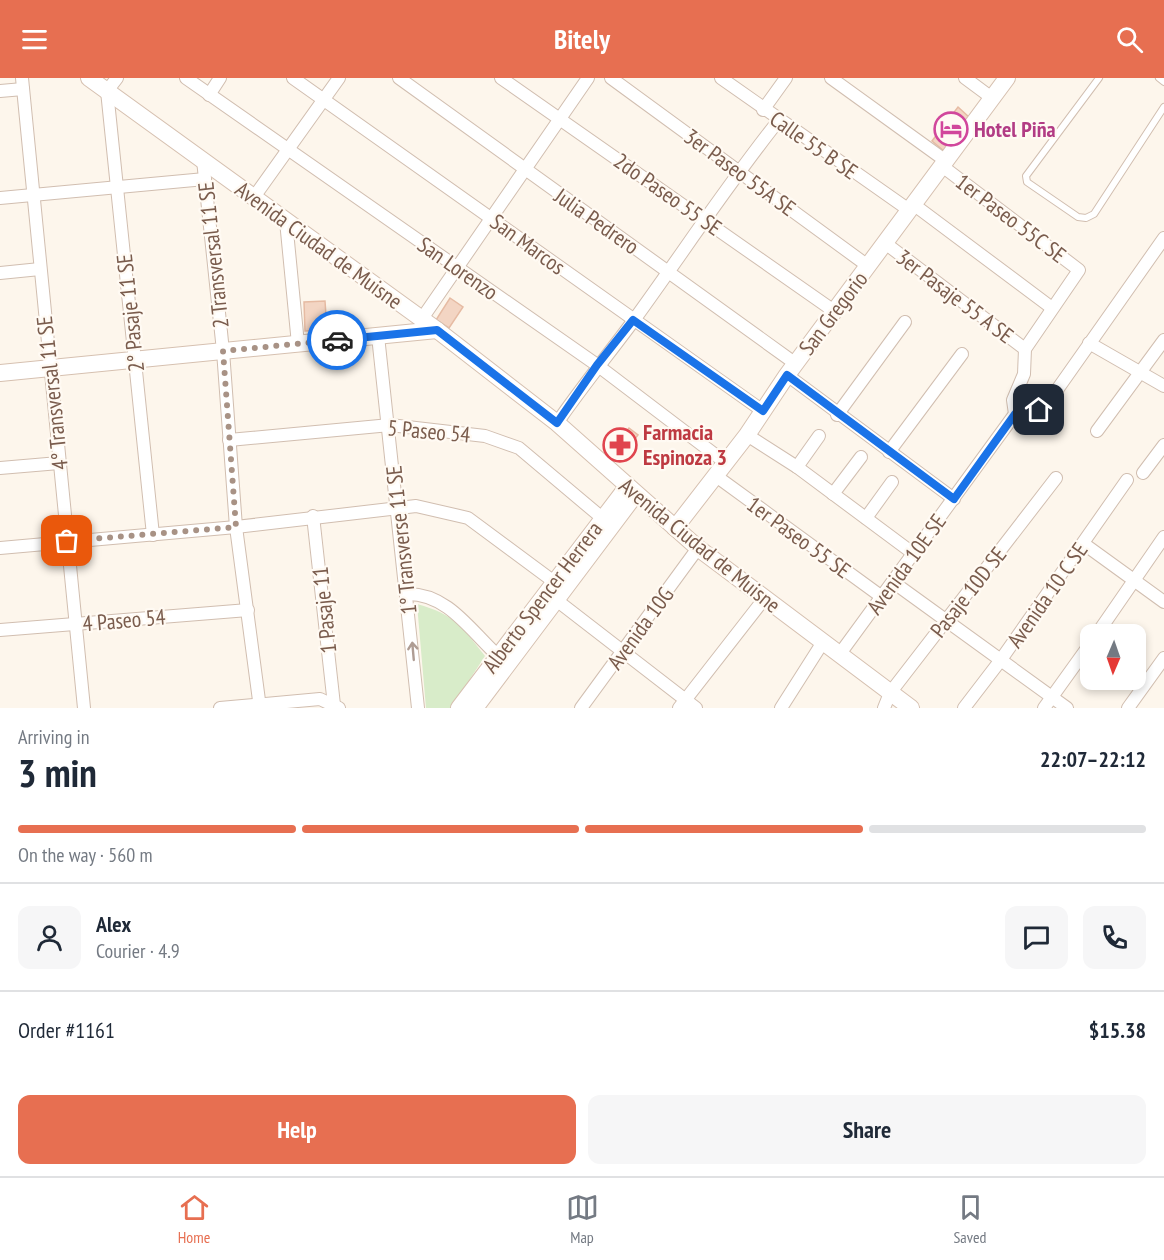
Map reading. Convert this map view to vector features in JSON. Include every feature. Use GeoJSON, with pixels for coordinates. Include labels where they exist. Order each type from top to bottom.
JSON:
{"type":"FeatureCollection","features":[{"type":"Feature","properties":{"kind":"street","name":"Avenida Ciudad de Muisne"},"geometry":{"type":"LineString","coordinates":[[89,78],[112,85],[203,160],[437,330],[557,423],[675,528],[764,599],[823,642],[887,700],[910,708]]}},
{"type":"Feature","properties":{"kind":"street","name":"San Lorenzo"},"geometry":{"type":"LineString","coordinates":[[186,78],[597,365],[721,469]]}},
{"type":"Feature","properties":{"kind":"street"},"geometry":{"type":"LineString","coordinates":[[208,95],[220,78]]}},
{"type":"Feature","properties":{"kind":"street","name":"San Marcos"},"geometry":{"type":"LineString","coordinates":[[293,78],[763,411]]}},
{"type":"Feature","properties":{"kind":"street"},"geometry":{"type":"LineString","coordinates":[[254,197],[339,78]]}},
{"type":"Feature","properties":{"kind":"street","name":"Julia Pedrero"},"geometry":{"type":"LineString","coordinates":[[399,78],[525,170],[668,269],[791,370],[837,415],[954,499]]}},
{"type":"Feature","properties":{"kind":"street","name":"2do Paseo 55 SE"},"geometry":{"type":"LineString","coordinates":[[501,78],[834,311]]}},
{"type":"Feature","properties":{"kind":"street"},"geometry":{"type":"LineString","coordinates":[[421,320],[588,78]]}},
{"type":"Feature","properties":{"kind":"street","name":"3er Paseo 55A SE"},"geometry":{"type":"LineString","coordinates":[[611,78],[868,266]]}},
{"type":"Feature","properties":{"kind":"street","name":"Calle 55 B SE"},"geometry":{"type":"LineString","coordinates":[[721,78],[763,110],[911,207],[1052,309]]}},
{"type":"Feature","properties":{"kind":"street"},"geometry":{"type":"LineString","coordinates":[[763,110],[786,78]]}},
{"type":"Feature","properties":{"kind":"street","name":"1er Paseo 55C SE"},"geometry":{"type":"LineString","coordinates":[[831,78],[944,163],[1079,270]]}},
{"type":"Feature","properties":{"kind":"street"},"geometry":{"type":"LineString","coordinates":[[965,78],[992,98],[1007,78]]}},
{"type":"Feature","properties":{"kind":"street"},"geometry":{"type":"LineString","coordinates":[[0,91],[22,84]]}},
{"type":"Feature","properties":{"kind":"street","name":"4° Transversal 11 SE"},"geometry":{"type":"LineString","coordinates":[[22,84],[84,708]]}},
{"type":"Feature","properties":{"kind":"street","name":"2° Pasaje 11 SE"},"geometry":{"type":"LineString","coordinates":[[112,85],[116,187],[153,535]]}},
{"type":"Feature","properties":{"kind":"street","name":"San Gregorio"},"geometry":{"type":"LineString","coordinates":[[675,528],[747,435],[791,370],[992,98]]}},
{"type":"Feature","properties":{"kind":"street"},"geometry":{"type":"LineString","coordinates":[[557,423],[739,171],[779,120]]}},
{"type":"Feature","properties":{"kind":"street","name":"2 Transversal 11 SE"},"geometry":{"type":"LineString","coordinates":[[203,160],[223,351],[236,527],[259,706]]}},
{"type":"Feature","properties":{"kind":"street"},"geometry":{"type":"LineString","coordinates":[[0,198],[204,179]]}},
{"type":"Feature","properties":{"kind":"street"},"geometry":{"type":"LineString","coordinates":[[286,221],[298,344]]}},
{"type":"Feature","properties":{"kind":"street","name":"3er Pasaje 55 A SE"},"geometry":{"type":"LineString","coordinates":[[885,243],[1025,349]]}},
{"type":"Feature","properties":{"kind":"street"},"geometry":{"type":"LineString","coordinates":[[1015,414],[1039,410],[1052,397],[1162,245]]}},
{"type":"Feature","properties":{"kind":"street"},"geometry":{"type":"LineString","coordinates":[[0,273],[40,269]]}},
{"type":"Feature","properties":{"kind":"street","name":"Avenida 10E SE"},"geometry":{"type":"LineString","coordinates":[[839,656],[1015,414],[1013,400],[1024,374],[1025,349],[1079,270]]}},
{"type":"Feature","properties":{"kind":"street"},"geometry":{"type":"LineString","coordinates":[[837,415],[905,322]]}},
{"type":"Feature","properties":{"kind":"street"},"geometry":{"type":"LineString","coordinates":[[0,373],[437,330]]}},
{"type":"Feature","properties":{"kind":"street","name":"1° Transverse 11 SE"},"geometry":{"type":"LineString","coordinates":[[378,336],[408,594],[417,708]]}},
{"type":"Feature","properties":{"kind":"street"},"geometry":{"type":"LineString","coordinates":[[1097,431],[1164,340]]}},
{"type":"Feature","properties":{"kind":"street"},"geometry":{"type":"LineString","coordinates":[[1089,343],[1164,386]]}},
{"type":"Feature","properties":{"kind":"street"},"geometry":{"type":"LineString","coordinates":[[889,452],[962,354]]}},
{"type":"Feature","properties":{"kind":"street","name":"5 Paseo 54"},"geometry":{"type":"LineString","coordinates":[[229,440],[390,425],[485,436],[519,448],[602,517]]}},
{"type":"Feature","properties":{"kind":"street"},"geometry":{"type":"LineString","coordinates":[[747,435],[797,468],[914,554]]}},
{"type":"Feature","properties":{"kind":"street"},"geometry":{"type":"LineString","coordinates":[[797,468],[819,436]]}},
{"type":"Feature","properties":{"kind":"street"},"geometry":{"type":"LineString","coordinates":[[1143,473],[1164,445]]}},
{"type":"Feature","properties":{"kind":"street"},"geometry":{"type":"LineString","coordinates":[[833,494],[861,457]]}},
{"type":"Feature","properties":{"kind":"street"},"geometry":{"type":"LineString","coordinates":[[0,468],[59,463]]}},
{"type":"Feature","properties":{"kind":"street","name":"1er Paseo 55 SE"},"geometry":{"type":"LineString","coordinates":[[721,469],[882,597]]}},
{"type":"Feature","properties":{"kind":"street","name":"Pasaje 10D SE"},"geometry":{"type":"LineString","coordinates":[[887,700],[944,621],[1056,478]]}},
{"type":"Feature","properties":{"kind":"street","name":"Avenida 10 C SE"},"geometry":{"type":"LineString","coordinates":[[964,708],[1084,544],[1126,480]]}},
{"type":"Feature","properties":{"kind":"street"},"geometry":{"type":"LineString","coordinates":[[866,518],[892,482]]}},
{"type":"Feature","properties":{"kind":"street","name":"Alberto Spencer Herrera"},"geometry":{"type":"LineString","coordinates":[[459,708],[602,517],[631,491]]}},
{"type":"Feature","properties":{"kind":"street","name":"Alberto Spencer Herrera"},"geometry":{"type":"LineString","coordinates":[[475,708],[631,491]]}},
{"type":"Feature","properties":{"kind":"street"},"geometry":{"type":"LineString","coordinates":[[0,548],[236,527],[313,516],[416,506],[468,518],[553,581]]}},
{"type":"Feature","properties":{"kind":"street","name":"1 Pasaje 11"},"geometry":{"type":"LineString","coordinates":[[313,516],[336,706]]}},
{"type":"Feature","properties":{"kind":"street"},"geometry":{"type":"LineString","coordinates":[[1104,624],[1164,537]]}},
{"type":"Feature","properties":{"kind":"street"},"geometry":{"type":"LineString","coordinates":[[1084,544],[1164,602]]}},
{"type":"Feature","properties":{"kind":"street","name":"Avenida 10G"},"geometry":{"type":"LineString","coordinates":[[581,708],[699,548]]}},
{"type":"Feature","properties":{"kind":"street"},"geometry":{"type":"LineString","coordinates":[[893,582],[1067,708]]}},
{"type":"Feature","properties":{"kind":"street"},"geometry":{"type":"LineString","coordinates":[[408,594],[422,595],[442,603],[494,652]]}},
{"type":"Feature","properties":{"kind":"street"},"geometry":{"type":"LineString","coordinates":[[555,598],[623,651],[683,704],[696,708]]}},
{"type":"Feature","properties":{"kind":"street"},"geometry":{"type":"LineString","coordinates":[[683,704],[764,599]]}},
{"type":"Feature","properties":{"kind":"street","name":"4 Paseo 54"},"geometry":{"type":"LineString","coordinates":[[0,630],[248,610]]}},
{"type":"Feature","properties":{"kind":"street"},"geometry":{"type":"LineString","coordinates":[[781,708],[823,642]]}},
{"type":"Feature","properties":{"kind":"street"},"geometry":{"type":"LineString","coordinates":[[1044,708],[1080,658]]}},
{"type":"Feature","properties":{"kind":"street"},"geometry":{"type":"LineString","coordinates":[[1128,708],[1164,658]]}},
{"type":"Feature","properties":{"kind":"street"},"geometry":{"type":"LineString","coordinates":[[220,708],[321,699],[336,706]]}},
{"type":"Feature","properties":{"kind":"lane"},"geometry":{"type":"LineString","coordinates":[[1099,78],[1026,176],[1027,182],[1078,217],[1086,218],[1094,214],[1164,107]]}},
{"type":"Feature","properties":{"kind":"lane"},"geometry":{"type":"LineString","coordinates":[[1159,78],[1164,82]]}},
{"type":"Feature","properties":{"kind":"green space"},"geometry":{"type":"Polygon","coordinates":[[[417,604],[441,613],[457,623],[485,656],[451,708],[426,708],[417,604]]]}},
{"type":"Feature","properties":{"kind":"building","name":"Hotel Piña"},"geometry":{"type":"Polygon","coordinates":[[[958,107],[969,117],[944,151],[932,141],[958,107]]]}},
{"type":"Feature","properties":{"kind":"building"},"geometry":{"type":"Polygon","coordinates":[[[450,298],[463,307],[449,328],[436,320],[450,298]]]}},
{"type":"Feature","properties":{"kind":"building"},"geometry":{"type":"Polygon","coordinates":[[[325,301],[327,330],[305,331],[304,302],[325,301]]]}},
{"type":"Feature","properties":{"kind":"building"},"geometry":{"type":"Polygon","coordinates":[[[629,428],[638,435],[623,454],[614,447],[629,428]]]}},
{"type":"Feature","properties":{"kind":"way so far"},"geometry":{"type":"LineString","coordinates":[[67,541],[236,527],[223,351],[337,340]]}},
{"type":"Feature","properties":{"kind":"place","name":"Hotel Piña"},"geometry":{"type":"Point","coordinates":[951,129]}},
{"type":"Feature","properties":{"kind":"place","name":"Farmacia Espinoza 3"},"geometry":{"type":"Point","coordinates":[620,445]}},
{"type":"Feature","properties":{"kind":"route"},"geometry":{"type":"LineString","coordinates":[[337,340],[437,330],[557,423],[597,365],[633,320],[763,411],[787,375],[837,415],[954,499],[1015,414],[1039,410]]}}]}
